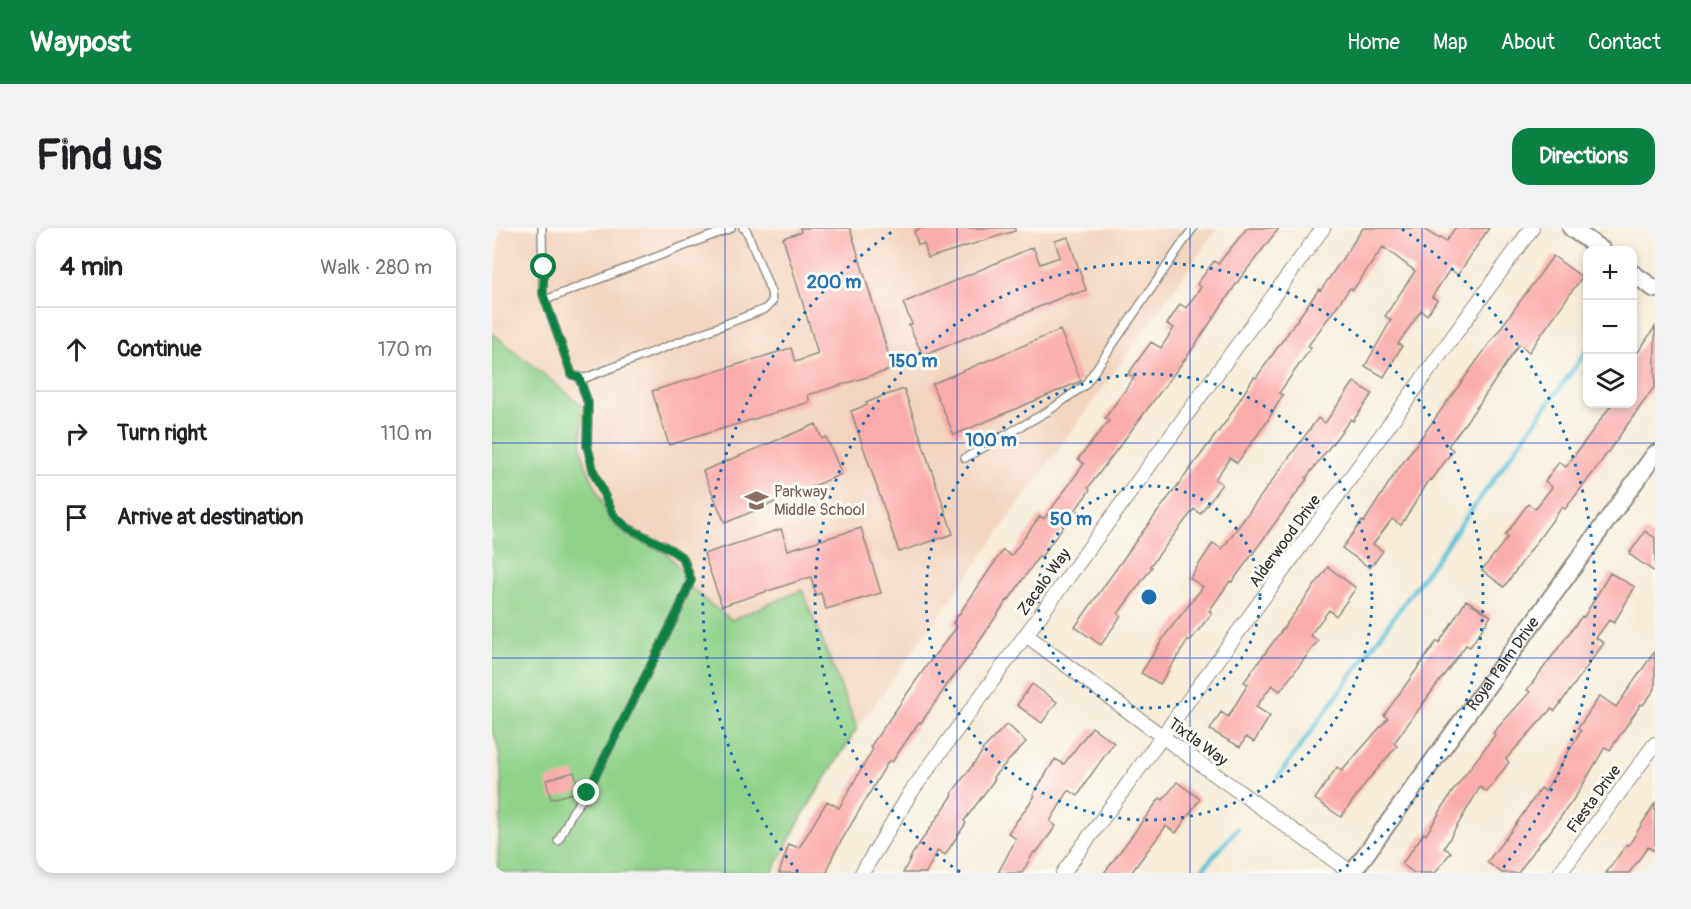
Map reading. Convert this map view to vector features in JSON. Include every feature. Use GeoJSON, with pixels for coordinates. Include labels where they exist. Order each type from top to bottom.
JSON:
{"type":"FeatureCollection","features":[{"type":"Feature","properties":{"kind":"street","name":"Zacalo Way"},"geometry":{"type":"LineString","coordinates":[[862,873],[911,792],[1323,228]]}},
{"type":"Feature","properties":{"kind":"street","name":"Alderwood Drive"},"geometry":{"type":"LineString","coordinates":[[1063,873],[1532,228]]}},
{"type":"Feature","properties":{"kind":"street"},"geometry":{"type":"LineString","coordinates":[[1571,228],[1596,246]]}},
{"type":"Feature","properties":{"kind":"street"},"geometry":{"type":"LineString","coordinates":[[1637,276],[1655,289]]}},
{"type":"Feature","properties":{"kind":"street","name":"Royal Palm Drive"},"geometry":{"type":"LineString","coordinates":[[1352,873],[1655,454]]}},
{"type":"Feature","properties":{"kind":"street","name":"Tixtla Way"},"geometry":{"type":"LineString","coordinates":[[1026,635],[1352,873]]}},
{"type":"Feature","properties":{"kind":"street","name":"Fiesta Drive"},"geometry":{"type":"LineString","coordinates":[[1560,873],[1655,744]]}},
{"type":"Feature","properties":{"kind":"lane"},"geometry":{"type":"LineString","coordinates":[[542,228],[543,294],[572,375],[585,378],[765,309],[772,302],[771,292],[746,230],[743,228]]}},
{"type":"Feature","properties":{"kind":"lane"},"geometry":{"type":"LineString","coordinates":[[545,300],[731,228]]}},
{"type":"Feature","properties":{"kind":"lane"},"geometry":{"type":"LineString","coordinates":[[965,458],[1050,410],[1086,385],[1193,228]]}},
{"type":"Feature","properties":{"kind":"lane"},"geometry":{"type":"LineString","coordinates":[[558,841],[573,811],[587,793],[679,609],[691,580],[683,558],[626,527],[614,516],[594,473],[587,445],[588,403],[579,377]]}},
{"type":"Feature","properties":{"kind":"shaded area","name":"Parkway Middle School"},"geometry":{"type":"Polygon","coordinates":[[[500,228],[1218,228],[844,747],[802,816],[772,873],[497,873],[501,768],[499,747],[492,731],[492,297],[500,228]]]}},
{"type":"Feature","properties":{"kind":"green space"},"geometry":{"type":"Polygon","coordinates":[[[492,333],[583,406],[581,446],[585,463],[610,520],[625,533],[667,553],[685,575],[685,582],[707,602],[732,620],[802,590],[857,728],[802,816],[772,873],[497,873],[501,780],[500,761],[492,731],[492,333]]]}},
{"type":"Feature","properties":{"kind":"building"},"geometry":{"type":"Polygon","coordinates":[[[800,228],[850,228],[893,369],[808,395],[810,402],[669,445],[652,391],[791,348],[795,362],[818,354],[783,238],[801,232],[800,228]]]}},
{"type":"Feature","properties":{"kind":"building"},"geometry":{"type":"Polygon","coordinates":[[[922,228],[1015,228],[1015,231],[928,258],[924,244],[918,245],[914,231],[922,228]]]}},
{"type":"Feature","properties":{"kind":"building"},"geometry":{"type":"Polygon","coordinates":[[[1247,228],[1279,228],[1239,280],[1191,351],[1088,488],[1090,490],[1007,600],[921,723],[919,722],[892,762],[889,760],[833,855],[827,873],[779,873],[789,844],[799,848],[827,801],[839,808],[873,749],[870,747],[927,665],[957,627],[953,623],[1003,550],[1011,556],[1040,516],[1044,519],[1084,464],[1078,459],[1109,421],[1105,418],[1134,378],[1128,374],[1151,342],[1161,348],[1174,328],[1167,324],[1180,304],[1186,308],[1201,287],[1197,284],[1214,261],[1218,264],[1247,228]]]}},
{"type":"Feature","properties":{"kind":"building"},"geometry":{"type":"Polygon","coordinates":[[[1363,228],[1422,228],[1446,241],[1455,228],[1489,228],[1458,275],[1450,269],[1432,297],[1437,300],[1427,315],[1421,310],[1398,344],[1402,346],[1384,377],[1365,366],[1391,320],[1385,316],[1415,271],[1383,247],[1353,290],[1350,288],[1308,346],[1311,348],[1279,393],[1283,395],[1266,423],[1237,463],[1230,458],[1215,479],[1222,484],[1200,514],[1194,509],[1150,566],[1152,567],[1118,614],[1121,616],[1101,645],[1075,627],[1138,538],[1227,420],[1254,377],[1256,378],[1319,289],[1321,290],[1363,228]]]}},
{"type":"Feature","properties":{"kind":"building"},"geometry":{"type":"Polygon","coordinates":[[[1068,237],[1086,290],[1072,295],[1072,293],[923,356],[909,325],[912,324],[903,303],[1033,247],[1040,264],[1060,257],[1055,241],[1068,237]]]}},
{"type":"Feature","properties":{"kind":"building"},"geometry":{"type":"Polygon","coordinates":[[[1553,256],[1582,277],[1529,352],[1519,344],[1448,446],[1453,450],[1432,480],[1430,479],[1401,525],[1392,519],[1373,544],[1383,551],[1370,568],[1342,548],[1362,521],[1364,522],[1394,475],[1553,256]]]}},
{"type":"Feature","properties":{"kind":"building"},"geometry":{"type":"Polygon","coordinates":[[[1655,327],[1655,386],[1593,473],[1565,509],[1562,507],[1504,587],[1482,570],[1508,537],[1505,535],[1528,504],[1535,509],[1552,487],[1545,481],[1559,462],[1566,467],[1609,408],[1637,408],[1637,354],[1655,327]]]}},
{"type":"Feature","properties":{"kind":"building"},"geometry":{"type":"Polygon","coordinates":[[[1060,330],[1081,381],[954,435],[932,384],[1060,330]]]}},
{"type":"Feature","properties":{"kind":"building"},"geometry":{"type":"Polygon","coordinates":[[[1354,382],[1372,394],[1353,421],[1351,419],[1232,582],[1230,581],[1209,611],[1212,613],[1190,641],[1188,640],[1160,684],[1141,673],[1166,634],[1203,587],[1190,578],[1213,543],[1222,549],[1318,418],[1325,423],[1354,382]]]}},
{"type":"Feature","properties":{"kind":"building"},"geometry":{"type":"Polygon","coordinates":[[[904,389],[953,534],[899,552],[851,411],[904,389]]]}},
{"type":"Feature","properties":{"kind":"building"},"geometry":{"type":"Polygon","coordinates":[[[816,424],[822,439],[826,437],[842,474],[725,523],[703,471],[816,424]]]}},
{"type":"Feature","properties":{"kind":"building"},"geometry":{"type":"Polygon","coordinates":[[[861,528],[881,593],[826,609],[821,593],[816,595],[811,577],[722,606],[704,554],[781,529],[788,550],[861,528]]]}},
{"type":"Feature","properties":{"kind":"building"},"geometry":{"type":"Polygon","coordinates":[[[1645,531],[1655,538],[1655,572],[1629,554],[1645,531]]]}},
{"type":"Feature","properties":{"kind":"building"},"geometry":{"type":"Polygon","coordinates":[[[1328,567],[1356,588],[1336,616],[1329,610],[1310,635],[1318,641],[1280,691],[1272,685],[1256,707],[1270,716],[1254,742],[1246,737],[1240,747],[1210,730],[1221,712],[1228,717],[1248,684],[1244,682],[1328,567]]]}},
{"type":"Feature","properties":{"kind":"building"},"geometry":{"type":"Polygon","coordinates":[[[1610,573],[1635,587],[1614,623],[1609,620],[1596,638],[1604,643],[1555,711],[1551,709],[1506,759],[1509,762],[1487,792],[1480,787],[1444,848],[1451,852],[1435,873],[1414,873],[1402,864],[1424,833],[1426,835],[1452,792],[1495,735],[1493,733],[1530,692],[1527,690],[1582,616],[1584,617],[1610,573]]]}},
{"type":"Feature","properties":{"kind":"building"},"geometry":{"type":"Polygon","coordinates":[[[1466,600],[1491,616],[1470,647],[1466,645],[1394,743],[1397,746],[1341,817],[1315,799],[1337,767],[1342,771],[1388,718],[1384,715],[1437,641],[1439,643],[1466,600]]]}},
{"type":"Feature","properties":{"kind":"building"},"geometry":{"type":"Polygon","coordinates":[[[1655,651],[1655,689],[1643,705],[1641,704],[1610,750],[1605,747],[1578,793],[1518,873],[1502,873],[1487,862],[1541,788],[1545,791],[1581,731],[1578,728],[1600,696],[1616,707],[1655,651]]]}},
{"type":"Feature","properties":{"kind":"building"},"geometry":{"type":"Polygon","coordinates":[[[1032,684],[1057,702],[1042,723],[1017,705],[1032,684]]]}},
{"type":"Feature","properties":{"kind":"building"},"geometry":{"type":"Polygon","coordinates":[[[1007,724],[1026,742],[993,777],[995,779],[964,821],[966,823],[945,855],[938,850],[926,873],[903,873],[913,853],[982,750],[1007,724]]]}},
{"type":"Feature","properties":{"kind":"building"},"geometry":{"type":"Polygon","coordinates":[[[1092,727],[1114,743],[1078,796],[1069,790],[1050,821],[1056,826],[1036,853],[1034,852],[1022,873],[998,873],[1016,839],[1008,833],[1035,796],[1033,795],[1055,759],[1064,764],[1092,727]]]}},
{"type":"Feature","properties":{"kind":"building"},"geometry":{"type":"Polygon","coordinates":[[[574,772],[580,791],[551,799],[546,780],[574,772]]]}},
{"type":"Feature","properties":{"kind":"building"},"geometry":{"type":"Polygon","coordinates":[[[1177,782],[1200,799],[1176,833],[1166,826],[1131,873],[1104,873],[1160,798],[1163,800],[1177,782]]]}},
{"type":"Feature","properties":{"kind":"building"},"geometry":{"type":"Polygon","coordinates":[[[1655,803],[1655,851],[1648,847],[1629,873],[1606,873],[1627,844],[1629,845],[1655,803]]]}},
{"type":"Feature","properties":{"kind":"waterway"},"geometry":{"type":"LineString","coordinates":[[1278,777],[1584,354]]}},
{"type":"Feature","properties":{"kind":"waterway"},"geometry":{"type":"LineString","coordinates":[[1199,873],[1237,829]]}},
{"type":"Feature","properties":{"kind":"place","name":"Parkway Middle School"},"geometry":{"type":"Point","coordinates":[756,501]}},
{"type":"Feature","properties":{"kind":"route"},"geometry":{"type":"LineString","coordinates":[[544,267],[543,294],[572,375],[579,377],[588,403],[587,445],[594,473],[614,516],[626,527],[683,558],[691,580],[679,609],[587,793]]}}]}
